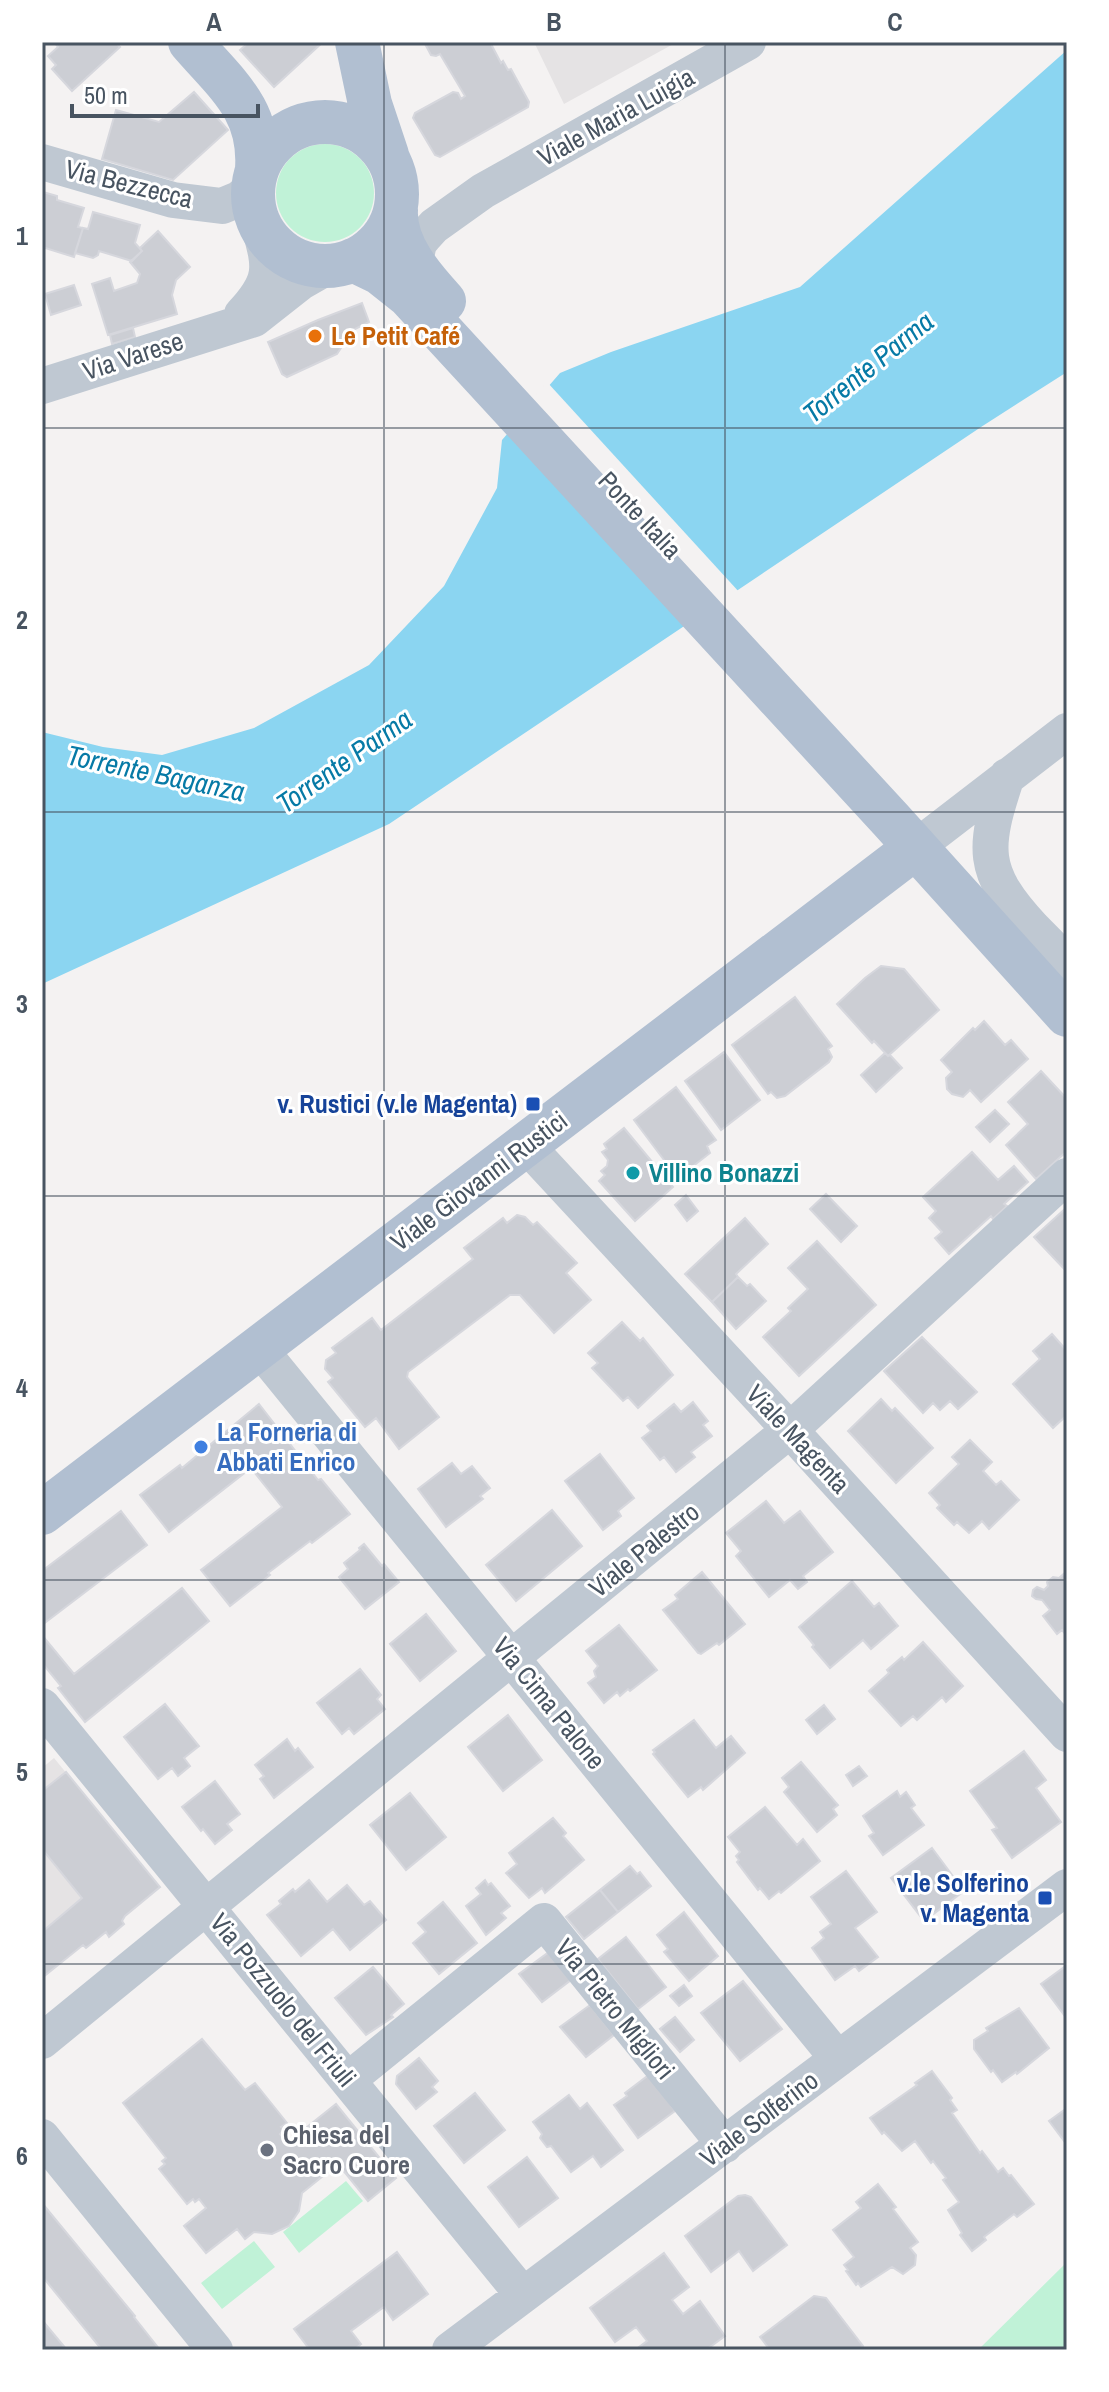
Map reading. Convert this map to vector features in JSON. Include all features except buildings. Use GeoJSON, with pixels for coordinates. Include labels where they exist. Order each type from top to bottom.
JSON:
{"type":"FeatureCollection","features":[{"type":"Feature","properties":{"kind":"main road"},"geometry":{"type":"LineString","coordinates":[[190,42],[239,98],[250,117],[256,135],[256,190],[267,236],[280,250],[313,265],[341,263],[368,252],[389,228],[395,194],[382,149],[367,134],[350,125],[332,121],[313,122],[288,132],[271,146],[256,190]]}},
{"type":"Feature","properties":{"kind":"main road"},"geometry":{"type":"LineString","coordinates":[[357,42],[376,129],[395,194]]}},
{"type":"Feature","properties":{"kind":"main road","name":"Ponte Italia"},"geometry":{"type":"LineString","coordinates":[[395,194],[397,228],[410,279],[912,827]]}},
{"type":"Feature","properties":{"kind":"main road","name":"Ponte Italia"},"geometry":{"type":"LineString","coordinates":[[341,263],[410,279]]}},
{"type":"Feature","properties":{"kind":"main road"},"geometry":{"type":"LineString","coordinates":[[912,827],[1067,983]]}},
{"type":"Feature","properties":{"kind":"main road"},"geometry":{"type":"LineString","coordinates":[[912,827],[1067,1015]]}},
{"type":"Feature","properties":{"kind":"main road","name":"Viale Giovanni Rustici"},"geometry":{"type":"LineString","coordinates":[[42,1513],[526,1145],[912,827]]}},
{"type":"Feature","properties":{"kind":"street","name":"Viale Maria Luigia"},"geometry":{"type":"LineString","coordinates":[[410,279],[419,243],[434,226],[483,191],[748,42]]}},
{"type":"Feature","properties":{"kind":"street","name":"Via Bezzecca"},"geometry":{"type":"LineString","coordinates":[[42,162],[173,200],[222,206],[256,190]]}},
{"type":"Feature","properties":{"kind":"street","name":"Via Varese"},"geometry":{"type":"LineString","coordinates":[[224,327],[253,303],[266,281],[267,262],[256,190]]}},
{"type":"Feature","properties":{"kind":"street","name":"Viale Maria Luigia"},"geometry":{"type":"LineString","coordinates":[[395,194],[439,200],[483,191]]}},
{"type":"Feature","properties":{"kind":"street","name":"Via Varese"},"geometry":{"type":"LineString","coordinates":[[42,386],[260,316],[301,282],[341,263]]}},
{"type":"Feature","properties":{"kind":"street"},"geometry":{"type":"LineString","coordinates":[[912,827],[1007,776],[1067,731]]}},
{"type":"Feature","properties":{"kind":"street"},"geometry":{"type":"LineString","coordinates":[[1007,776],[991,826],[989,854],[993,871],[1009,899],[1067,965]]}},
{"type":"Feature","properties":{"kind":"street","name":"Viale Magenta"},"geometry":{"type":"LineString","coordinates":[[526,1145],[1064,1726]]}},
{"type":"Feature","properties":{"kind":"street","name":"Viale Palestro"},"geometry":{"type":"LineString","coordinates":[[42,2041],[790,1430],[1067,1176]]}},
{"type":"Feature","properties":{"kind":"street","name":"Via Cima Palone"},"geometry":{"type":"LineString","coordinates":[[259,1348],[838,2059]]}},
{"type":"Feature","properties":{"kind":"street","name":"Via Pozzuolo del Friuli"},"geometry":{"type":"LineString","coordinates":[[42,1706],[523,2295]]}},
{"type":"Feature","properties":{"kind":"street","name":"Viale Solferino"},"geometry":{"type":"LineString","coordinates":[[450,2350],[1067,1887]]}},
{"type":"Feature","properties":{"kind":"street","name":"Via Pietro Migliori"},"geometry":{"type":"LineString","coordinates":[[348,2080],[544,1921],[725,2145]]}},
{"type":"Feature","properties":{"kind":"street"},"geometry":{"type":"LineString","coordinates":[[42,2137],[215,2350]]}},
{"type":"Feature","properties":{"kind":"shaded area"},"geometry":{"type":"Polygon","coordinates":[[[534,42],[677,42],[564,104],[534,42]]]}},
{"type":"Feature","properties":{"kind":"shaded area"},"geometry":{"type":"Polygon","coordinates":[[[54,1758],[160,1887],[125,1916],[124,1924],[109,1937],[105,1932],[86,1948],[83,1945],[42,1978],[42,1768],[54,1758]]]}},
{"type":"Feature","properties":{"kind":"green space"},"geometry":{"type":"Polygon","coordinates":[[[325,144],[344,148],[360,158],[370,174],[374,193],[370,212],[360,228],[344,238],[325,242],[306,238],[290,228],[280,212],[276,193],[280,174],[290,158],[306,148],[325,144]]]}},
{"type":"Feature","properties":{"kind":"green space"},"geometry":{"type":"Polygon","coordinates":[[[346,2181],[363,2201],[299,2253],[283,2232],[346,2181]]]}},
{"type":"Feature","properties":{"kind":"green space"},"geometry":{"type":"Polygon","coordinates":[[[254,2241],[275,2267],[222,2309],[201,2283],[254,2241]]]}},
{"type":"Feature","properties":{"kind":"green space"},"geometry":{"type":"Polygon","coordinates":[[[1067,2262],[1067,2350],[978,2350],[1067,2262]]]}},
{"type":"Feature","properties":{"kind":"water"},"geometry":{"type":"Polygon","coordinates":[[[1067,50],[1067,372],[389,824],[42,984],[42,732],[103,747],[162,755],[254,728],[369,665],[444,586],[497,488],[502,440],[560,373],[611,352],[800,287],[1067,50]]]}},
{"type":"Feature","properties":{"kind":"pier"},"geometry":{"type":"Polygon","coordinates":[[[547,382],[740,593],[688,629],[505,430],[547,382]]]}},
{"type":"Feature","properties":{"kind":"place","name":"Le Petit Café"},"geometry":{"type":"Point","coordinates":[315,336]}},
{"type":"Feature","properties":{"kind":"place","name":"v. Rustici (v.le Magenta)"},"geometry":{"type":"Point","coordinates":[533,1104]}},
{"type":"Feature","properties":{"kind":"place","name":"Villino Bonazzi"},"geometry":{"type":"Point","coordinates":[633,1173]}},
{"type":"Feature","properties":{"kind":"place","name":"La Forneria di Abbati Enrico"},"geometry":{"type":"Point","coordinates":[201,1447]}},
{"type":"Feature","properties":{"kind":"place","name":"v.le Solferino v. Magenta"},"geometry":{"type":"Point","coordinates":[1045,1898]}},
{"type":"Feature","properties":{"kind":"place","name":"Chiesa del Sacro Cuore"},"geometry":{"type":"Point","coordinates":[267,2150]}},
{"type":"Feature","properties":{"kind":"water label","name":"Torrente Parma"},"geometry":{"type":"Point","coordinates":[868,367]}},
{"type":"Feature","properties":{"kind":"water label","name":"Torrente Parma"},"geometry":{"type":"Point","coordinates":[344,761]}},
{"type":"Feature","properties":{"kind":"water label","name":"Torrente Baganza"},"geometry":{"type":"Point","coordinates":[156,773]}}]}
